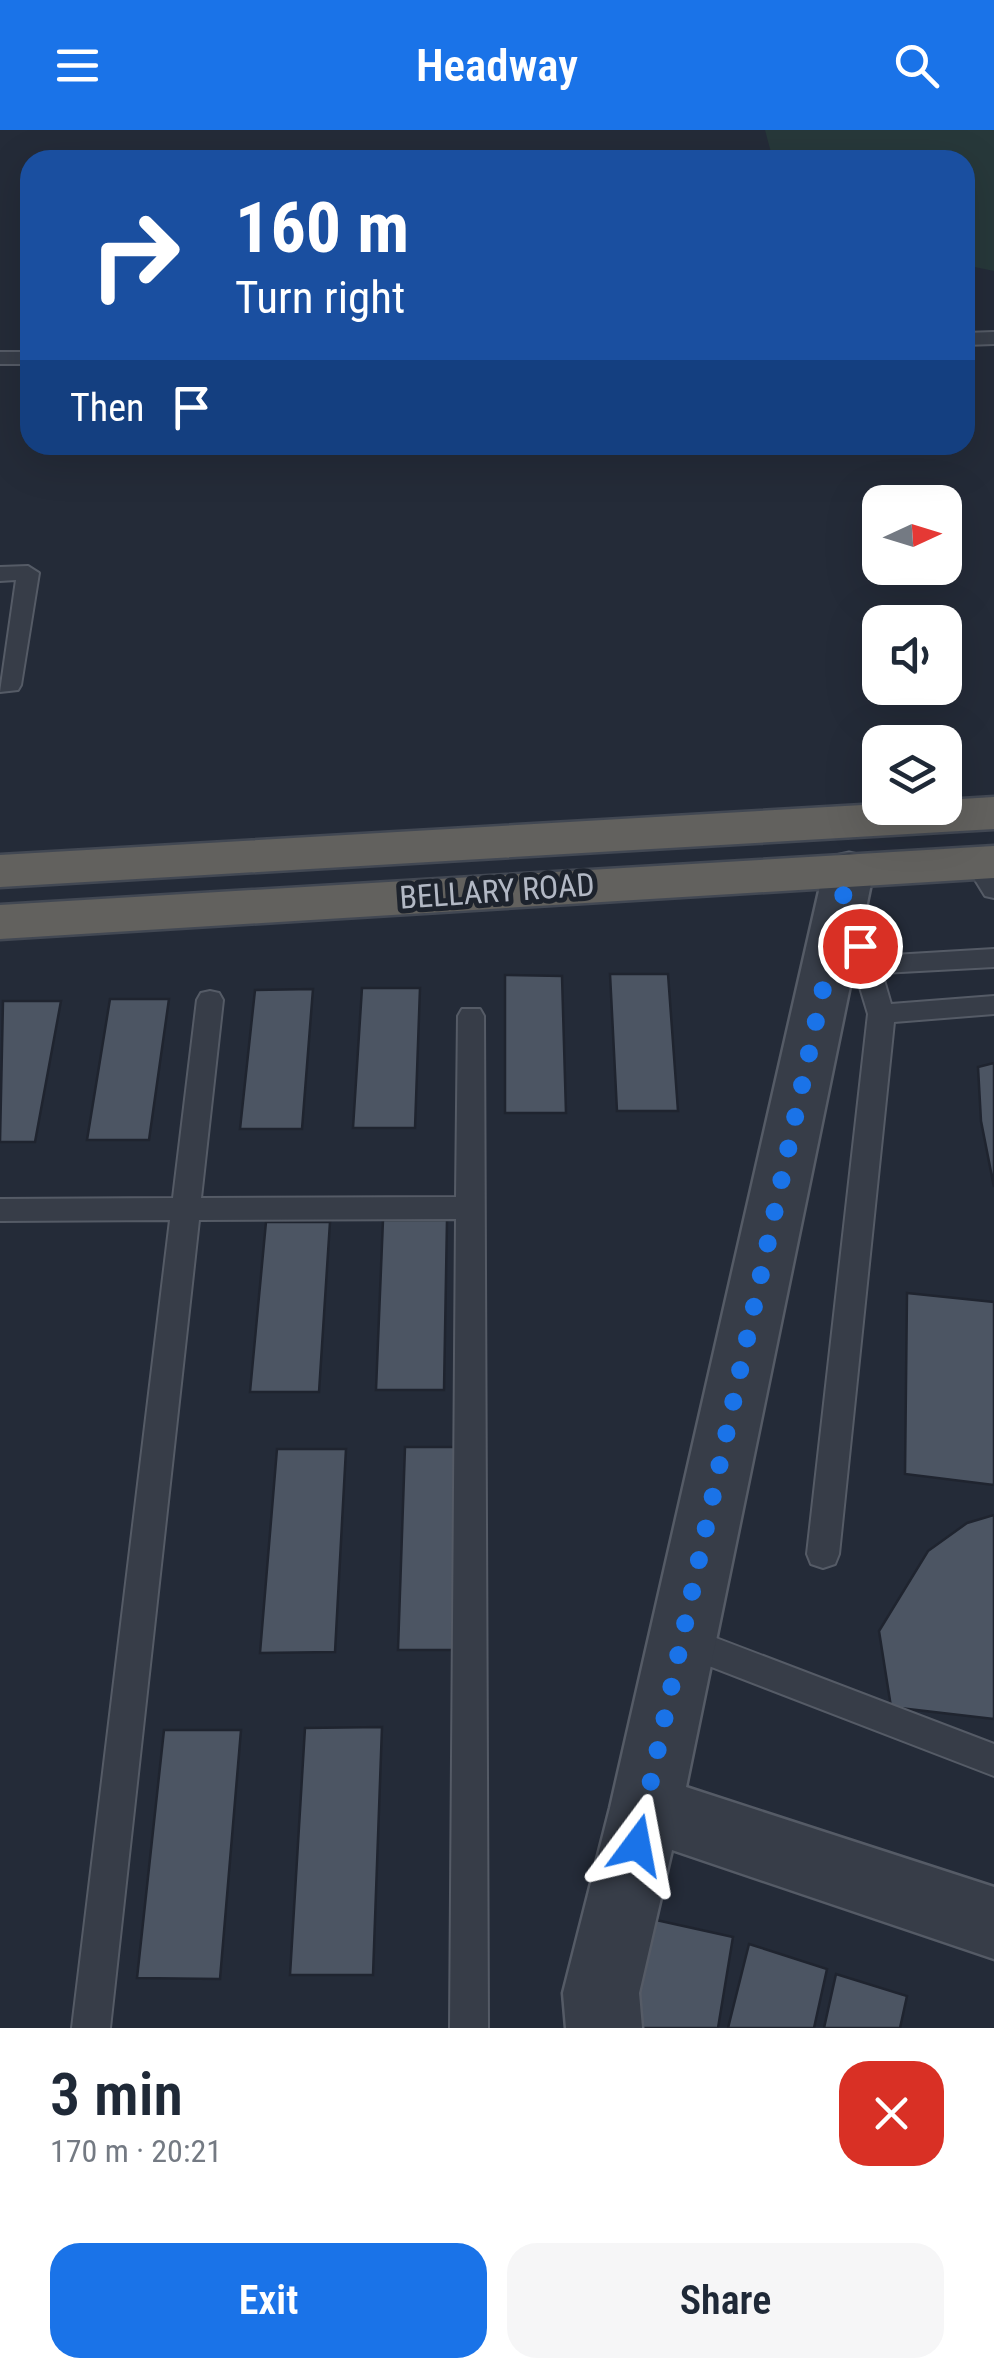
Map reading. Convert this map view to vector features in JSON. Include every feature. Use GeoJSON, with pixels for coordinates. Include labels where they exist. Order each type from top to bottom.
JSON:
{"type":"FeatureCollection","features":[{"type":"Feature","properties":{"kind":"highway","name":"BELLARY ROAD"},"geometry":{"type":"LineString","coordinates":[[0,872],[994,813]]}},
{"type":"Feature","properties":{"kind":"highway","name":"BELLARY ROAD"},"geometry":{"type":"LineString","coordinates":[[0,922],[988,871]]}},
{"type":"Feature","properties":{"kind":"street"},"geometry":{"type":"LineString","coordinates":[[604,2028],[601,1993],[646,1808],[846,881]]}},
{"type":"Feature","properties":{"kind":"street"},"geometry":{"type":"LineString","coordinates":[[646,1808],[994,1923]]}},
{"type":"Feature","properties":{"kind":"lane"},"geometry":{"type":"LineString","coordinates":[[0,574],[28,573],[10,685],[0,685]]}},
{"type":"Feature","properties":{"kind":"lane"},"geometry":{"type":"LineString","coordinates":[[823,1554],[881,1014],[846,881]]}},
{"type":"Feature","properties":{"kind":"lane"},"geometry":{"type":"LineString","coordinates":[[866,965],[994,958]]}},
{"type":"Feature","properties":{"kind":"lane"},"geometry":{"type":"LineString","coordinates":[[91,2028],[210,1000]]}},
{"type":"Feature","properties":{"kind":"lane"},"geometry":{"type":"LineString","coordinates":[[881,1014],[994,1004]]}},
{"type":"Feature","properties":{"kind":"lane"},"geometry":{"type":"LineString","coordinates":[[469,2028],[471,1016]]}},
{"type":"Feature","properties":{"kind":"lane"},"geometry":{"type":"LineString","coordinates":[[0,1210],[470,1208]]}},
{"type":"Feature","properties":{"kind":"lane"},"geometry":{"type":"LineString","coordinates":[[682,1640],[994,1760]]}},
{"type":"Feature","properties":{"kind":"shaded area"},"geometry":{"type":"Polygon","coordinates":[[[765,130],[994,130],[994,271],[975,267],[975,150],[770,150],[765,130]]]}},
{"type":"Feature","properties":{"kind":"building"},"geometry":{"type":"Polygon","coordinates":[[[610,974],[668,974],[678,1111],[617,1111],[610,974]]]}},
{"type":"Feature","properties":{"kind":"building"},"geometry":{"type":"Polygon","coordinates":[[[505,975],[562,976],[566,1113],[505,1113],[505,975]]]}},
{"type":"Feature","properties":{"kind":"building"},"geometry":{"type":"Polygon","coordinates":[[[362,988],[420,988],[415,1128],[353,1128],[362,988]]]}},
{"type":"Feature","properties":{"kind":"building"},"geometry":{"type":"Polygon","coordinates":[[[313,989],[302,1129],[240,1129],[255,990],[313,989]]]}},
{"type":"Feature","properties":{"kind":"building"},"geometry":{"type":"Polygon","coordinates":[[[110,999],[169,999],[149,1140],[87,1140],[110,999]]]}},
{"type":"Feature","properties":{"kind":"building"},"geometry":{"type":"Polygon","coordinates":[[[3,1001],[61,1001],[35,1142],[0,1142],[3,1001]]]}},
{"type":"Feature","properties":{"kind":"building"},"geometry":{"type":"Polygon","coordinates":[[[994,1063],[994,1187],[981,1121],[978,1067],[994,1063]]]}},
{"type":"Feature","properties":{"kind":"building"},"geometry":{"type":"Polygon","coordinates":[[[383,1220],[447,1220],[444,1390],[376,1390],[383,1220]]]}},
{"type":"Feature","properties":{"kind":"building"},"geometry":{"type":"Polygon","coordinates":[[[266,1222],[330,1222],[319,1392],[250,1392],[266,1222]]]}},
{"type":"Feature","properties":{"kind":"building"},"geometry":{"type":"Polygon","coordinates":[[[907,1293],[994,1302],[994,1485],[905,1474],[907,1293]]]}},
{"type":"Feature","properties":{"kind":"building"},"geometry":{"type":"Polygon","coordinates":[[[405,1447],[475,1447],[473,1650],[398,1650],[405,1447]]]}},
{"type":"Feature","properties":{"kind":"building"},"geometry":{"type":"Polygon","coordinates":[[[277,1449],[346,1449],[335,1652],[260,1653],[277,1449]]]}},
{"type":"Feature","properties":{"kind":"building"},"geometry":{"type":"Polygon","coordinates":[[[994,1515],[994,1719],[891,1707],[879,1631],[928,1551],[967,1523],[994,1515]]]}},
{"type":"Feature","properties":{"kind":"building"},"geometry":{"type":"Polygon","coordinates":[[[382,1727],[373,1975],[290,1975],[305,1728],[382,1727]]]}},
{"type":"Feature","properties":{"kind":"building"},"geometry":{"type":"Polygon","coordinates":[[[164,1730],[241,1730],[220,1979],[137,1978],[164,1730]]]}},
{"type":"Feature","properties":{"kind":"building"},"geometry":{"type":"Polygon","coordinates":[[[638,1916],[733,1937],[718,2028],[616,2028],[638,1916]]]}},
{"type":"Feature","properties":{"kind":"building"},"geometry":{"type":"Polygon","coordinates":[[[749,1944],[827,1969],[814,2028],[728,2028],[749,1944]]]}},
{"type":"Feature","properties":{"kind":"building"},"geometry":{"type":"Polygon","coordinates":[[[836,1974],[907,1996],[900,2028],[824,2028],[836,1974]]]}},
{"type":"Feature","properties":{"kind":"route"},"geometry":{"type":"LineString","coordinates":[[637,1845],[844,892],[860,946]]}}]}
